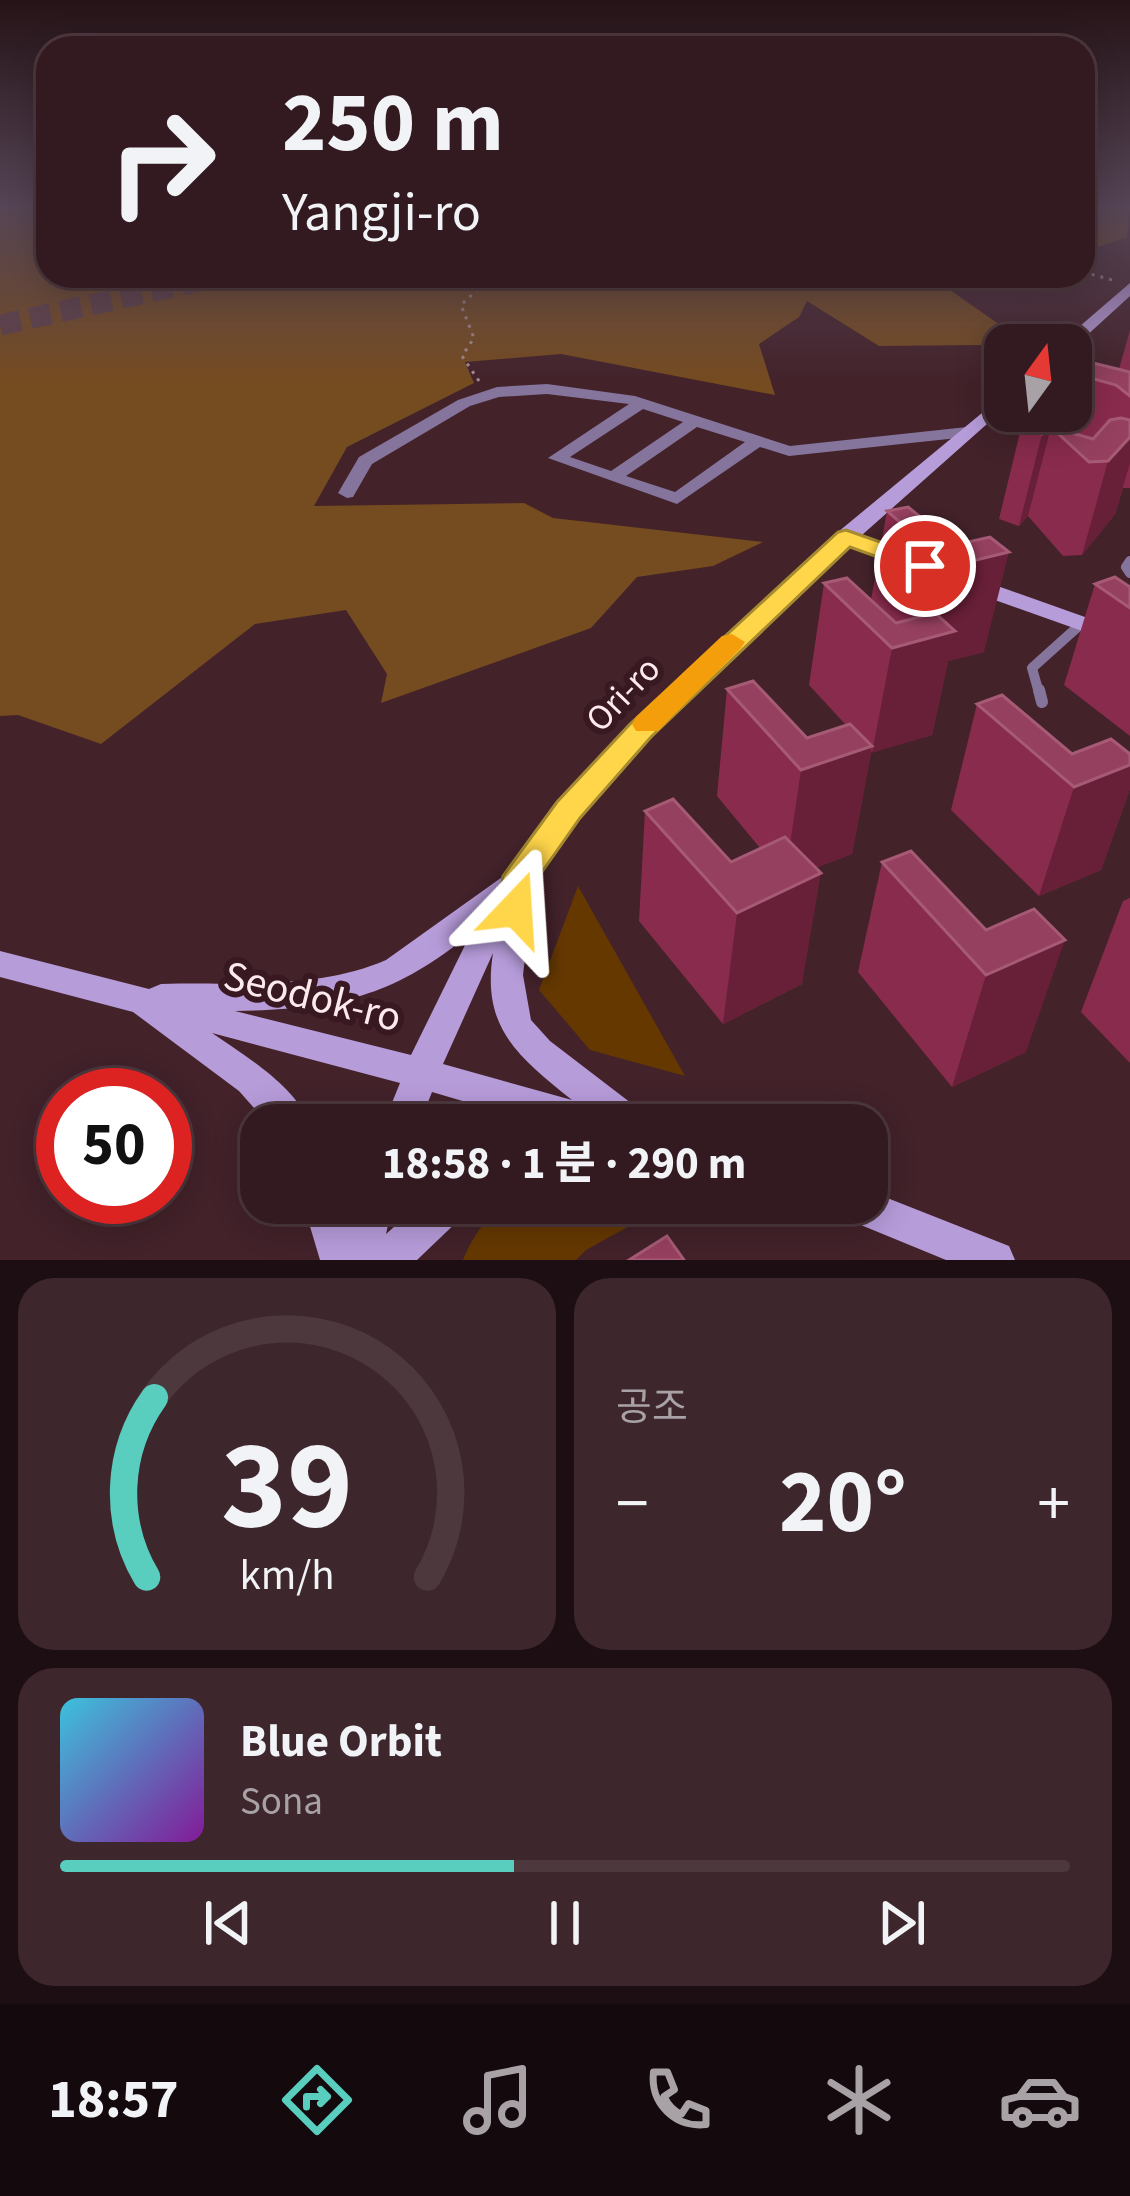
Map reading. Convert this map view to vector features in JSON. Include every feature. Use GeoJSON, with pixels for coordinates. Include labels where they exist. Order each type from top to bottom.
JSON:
{"type":"FeatureCollection","features":[{"type":"Feature","properties":{"kind":"main road"},"geometry":{"type":"LineString","coordinates":[[1090,324],[1124,294]]}},
{"type":"Feature","properties":{"kind":"main road","name":"Ori-ro"},"geometry":{"type":"LineString","coordinates":[[409,1104],[475,958],[520,876],[568,810],[640,730],[846,537],[984,417]]}},
{"type":"Feature","properties":{"kind":"main road"},"geometry":{"type":"LineString","coordinates":[[846,537],[1082,623],[1111,624],[1130,641]]}},
{"type":"Feature","properties":{"kind":"main road"},"geometry":{"type":"LineString","coordinates":[[136,999],[306,992],[373,980],[399,968],[520,876]]}},
{"type":"Feature","properties":{"kind":"main road"},"geometry":{"type":"LineString","coordinates":[[520,876],[506,975],[515,1026],[538,1052],[604,1104]]}},
{"type":"Feature","properties":{"kind":"main road","name":"Seodok-ro"},"geometry":{"type":"LineString","coordinates":[[0,964],[530,1104]]}},
{"type":"Feature","properties":{"kind":"main road"},"geometry":{"type":"LineString","coordinates":[[136,999],[252,1080],[273,1104]]}},
{"type":"Feature","properties":{"kind":"main road"},"geometry":{"type":"LineString","coordinates":[[888,1217],[995,1260]]}},
{"type":"Feature","properties":{"kind":"main road"},"geometry":{"type":"LineString","coordinates":[[329,1224],[340,1260]]}},
{"type":"Feature","properties":{"kind":"main road"},"geometry":{"type":"LineString","coordinates":[[360,1260],[369,1224]]}},
{"type":"Feature","properties":{"kind":"main road"},"geometry":{"type":"LineString","coordinates":[[388,1260],[427,1224]]}},
{"type":"Feature","properties":{"kind":"street"},"geometry":{"type":"LineString","coordinates":[[347,493],[364,461],[464,403],[502,392],[588,392],[641,403],[789,451],[967,432]]}},
{"type":"Feature","properties":{"kind":"street"},"geometry":{"type":"LineString","coordinates":[[641,403],[556,458],[677,499],[758,441]]}},
{"type":"Feature","properties":{"kind":"street"},"geometry":{"type":"LineString","coordinates":[[613,477],[696,420]]}},
{"type":"Feature","properties":{"kind":"lane"},"geometry":{"type":"LineString","coordinates":[[1130,561],[1126,567],[1130,573]]}},
{"type":"Feature","properties":{"kind":"lane"},"geometry":{"type":"LineString","coordinates":[[1042,702],[1032,668],[1082,623]]}},
{"type":"Feature","properties":{"kind":"path"},"geometry":{"type":"LineString","coordinates":[[1095,278],[1124,294]]}},
{"type":"Feature","properties":{"kind":"path"},"geometry":{"type":"LineString","coordinates":[[479,288],[461,305],[474,338],[462,356],[476,378],[502,392]]}},
{"type":"Feature","properties":{"kind":"shaded area"},"geometry":{"type":"Polygon","coordinates":[[[0,264],[36,264],[36,288],[949,288],[999,324],[984,324],[982,345],[879,346],[807,301],[799,317],[759,344],[775,395],[561,354],[465,362],[474,383],[347,447],[314,506],[524,503],[553,518],[763,542],[713,566],[637,577],[591,628],[381,703],[387,674],[346,610],[255,624],[101,744],[18,715],[0,716],[0,264]]]}},
{"type":"Feature","properties":{"kind":"shaded area"},"geometry":{"type":"Polygon","coordinates":[[[578,886],[685,1076],[590,1050],[539,990],[578,886]]]}},
{"type":"Feature","properties":{"kind":"shaded area"},"geometry":{"type":"Polygon","coordinates":[[[633,1224],[576,1260],[463,1260],[481,1227],[633,1224]]]}},
{"type":"Feature","properties":{"kind":"building"},"geometry":{"type":"Polygon","coordinates":[[[1092,363],[1130,372],[1130,396],[1116,385],[1092,378],[1092,363]]]}},
{"type":"Feature","properties":{"kind":"building"},"geometry":{"type":"Polygon","coordinates":[[[1110,420],[1130,420],[1130,437],[1108,461],[1089,462],[1056,432],[1093,439],[1110,420]]]}},
{"type":"Feature","properties":{"kind":"building"},"geometry":{"type":"Polygon","coordinates":[[[908,507],[955,545],[990,537],[1009,552],[951,566],[887,511],[908,507]]]}},
{"type":"Feature","properties":{"kind":"building"},"geometry":{"type":"Polygon","coordinates":[[[1115,577],[1130,587],[1130,608],[1095,584],[1115,577]]]}},
{"type":"Feature","properties":{"kind":"building"},"geometry":{"type":"Polygon","coordinates":[[[847,578],[896,623],[935,613],[955,631],[892,648],[824,583],[847,578]]]}},
{"type":"Feature","properties":{"kind":"building"},"geometry":{"type":"Polygon","coordinates":[[[753,681],[807,738],[850,724],[872,746],[801,770],[727,689],[753,681]]]}},
{"type":"Feature","properties":{"kind":"building"},"geometry":{"type":"Polygon","coordinates":[[[1002,695],[1072,754],[1111,739],[1130,754],[1130,765],[1074,787],[977,704],[1002,695]]]}},
{"type":"Feature","properties":{"kind":"building"},"geometry":{"type":"Polygon","coordinates":[[[673,799],[731,862],[785,837],[821,873],[737,913],[645,811],[673,799]]]}},
{"type":"Feature","properties":{"kind":"building"},"geometry":{"type":"Polygon","coordinates":[[[911,851],[986,930],[1034,909],[1065,940],[986,975],[882,862],[911,851]]]}},
{"type":"Feature","properties":{"kind":"building"},"geometry":{"type":"Polygon","coordinates":[[[667,1236],[684,1260],[629,1260],[667,1236]]]}},
{"type":"Feature","properties":{"kind":"tunnel"},"geometry":{"type":"LineString","coordinates":[[0,325],[168,288]]}},
{"type":"Feature","properties":{"kind":"slow traffic"},"geometry":{"type":"LineString","coordinates":[[647,724],[732,642]]}},
{"type":"Feature","properties":{"kind":"route"},"geometry":{"type":"LineString","coordinates":[[516,909],[520,876],[568,810],[640,730],[846,537],[925,566]]}}]}
